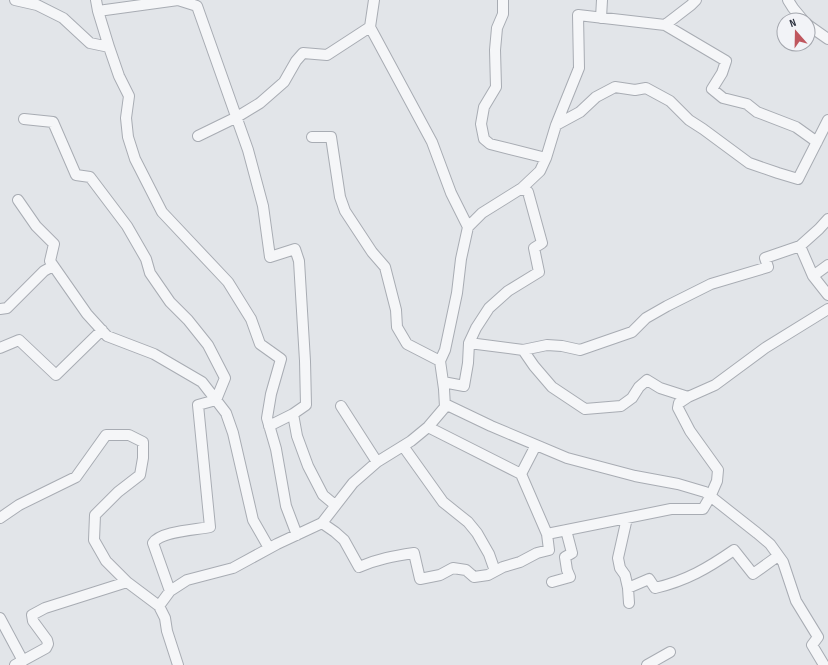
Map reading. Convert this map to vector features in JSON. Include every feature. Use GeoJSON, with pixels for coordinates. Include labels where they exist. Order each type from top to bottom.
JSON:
{"type":"FeatureCollection","features":[{"type":"Feature","properties":{"kind":"street"},"geometry":{"type":"LineString","coordinates":[[15,0],[38,5],[63,18],[90,43],[109,47]]}},
{"type":"Feature","properties":{"kind":"street"},"geometry":{"type":"LineString","coordinates":[[96,0],[109,47],[119,76],[129,96],[126,118],[128,137],[135,159],[162,212],[228,282],[251,320],[260,344],[281,359],[267,418],[276,449],[286,506],[297,535]]}},
{"type":"Feature","properties":{"kind":"street"},"geometry":{"type":"LineString","coordinates":[[98,11],[178,0],[197,6],[248,150],[263,206],[270,257],[295,249],[299,261],[306,405],[293,414],[269,426]]}},
{"type":"Feature","properties":{"kind":"street"},"geometry":{"type":"LineString","coordinates":[[374,0],[370,27],[432,142],[451,193],[468,226]]}},
{"type":"Feature","properties":{"kind":"street"},"geometry":{"type":"LineString","coordinates":[[502,0],[503,14],[497,28],[495,50],[496,87],[484,107],[481,124],[484,139],[490,144],[546,158]]}},
{"type":"Feature","properties":{"kind":"street"},"geometry":{"type":"LineString","coordinates":[[601,18],[602,0]]}},
{"type":"Feature","properties":{"kind":"street"},"geometry":{"type":"LineString","coordinates":[[664,26],[696,0]]}},
{"type":"Feature","properties":{"kind":"street"},"geometry":{"type":"LineString","coordinates":[[790,1],[798,12]]}},
{"type":"Feature","properties":{"kind":"street"},"geometry":{"type":"LineString","coordinates":[[159,606],[170,591],[187,580],[233,568],[269,548],[322,523],[353,483],[377,462],[403,446],[428,427],[445,407],[440,361],[445,350],[457,293],[461,259],[468,226],[482,213],[522,188],[540,171],[546,158],[556,125],[579,68],[578,15],[664,26],[726,62],[722,74],[712,89],[723,98],[747,104],[757,112],[796,127],[817,142]]}},
{"type":"Feature","properties":{"kind":"street"},"geometry":{"type":"LineString","coordinates":[[198,136],[237,117],[260,103],[284,82],[296,61],[303,53],[327,55],[370,27]]}},
{"type":"Feature","properties":{"kind":"street"},"geometry":{"type":"LineString","coordinates":[[816,31],[828,39]]}},
{"type":"Feature","properties":{"kind":"street"},"geometry":{"type":"LineString","coordinates":[[556,125],[580,112],[596,97],[615,87],[635,90],[646,88],[670,101],[688,120],[703,129],[749,163],[798,179],[828,120]]}},
{"type":"Feature","properties":{"kind":"street"},"geometry":{"type":"LineString","coordinates":[[24,119],[53,122],[76,175],[90,177],[127,226],[146,259],[150,273],[170,302],[188,320],[208,346],[225,378],[216,400]]}},
{"type":"Feature","properties":{"kind":"street"},"geometry":{"type":"LineString","coordinates":[[312,137],[331,137],[340,197],[345,210],[372,252],[385,268],[396,310],[397,327],[407,344],[440,361]]}},
{"type":"Feature","properties":{"kind":"street"},"geometry":{"type":"LineString","coordinates":[[443,382],[464,386],[469,343],[476,328],[489,308],[508,291],[539,272],[534,248],[542,243],[528,192],[522,188]]}},
{"type":"Feature","properties":{"kind":"street"},"geometry":{"type":"LineString","coordinates":[[18,200],[36,226],[54,244],[50,261],[53,266],[87,314],[102,330],[108,336],[154,354],[202,382],[226,413],[234,433],[253,520],[269,548]]}},
{"type":"Feature","properties":{"kind":"street"},"geometry":{"type":"LineString","coordinates":[[469,343],[523,350],[547,345],[562,346],[580,350],[632,332],[646,318],[711,284],[768,267],[765,258],[800,246],[828,219]]}},
{"type":"Feature","properties":{"kind":"street"},"geometry":{"type":"LineString","coordinates":[[800,246],[813,276],[828,295]]}},
{"type":"Feature","properties":{"kind":"street"},"geometry":{"type":"LineString","coordinates":[[813,276],[828,265]]}},
{"type":"Feature","properties":{"kind":"street"},"geometry":{"type":"LineString","coordinates":[[0,309],[7,308],[44,271],[53,266]]}},
{"type":"Feature","properties":{"kind":"street"},"geometry":{"type":"LineString","coordinates":[[547,534],[671,510],[703,509],[717,481],[718,470],[690,431],[678,408],[679,403],[688,397],[715,385],[765,348],[828,309]]}},
{"type":"Feature","properties":{"kind":"street"},"geometry":{"type":"LineString","coordinates":[[0,348],[19,340],[56,375],[102,330]]}},
{"type":"Feature","properties":{"kind":"street"},"geometry":{"type":"LineString","coordinates":[[523,350],[534,366],[552,387],[585,409],[621,406],[632,398],[639,387],[647,380],[660,388],[688,397]]}},
{"type":"Feature","properties":{"kind":"street"},"geometry":{"type":"LineString","coordinates":[[170,591],[153,543],[161,536],[210,527],[198,405],[216,400]]}},
{"type":"Feature","properties":{"kind":"street"},"geometry":{"type":"LineString","coordinates":[[445,404],[491,426],[567,458],[635,476],[678,484],[705,492],[770,544],[783,562],[796,601],[818,637],[812,645],[824,665]]}},
{"type":"Feature","properties":{"kind":"street"},"geometry":{"type":"LineString","coordinates":[[341,406],[377,462]]}},
{"type":"Feature","properties":{"kind":"street"},"geometry":{"type":"LineString","coordinates":[[293,414],[297,436],[308,466],[323,495],[335,505]]}},
{"type":"Feature","properties":{"kind":"street"},"geometry":{"type":"LineString","coordinates":[[322,523],[344,540],[359,567],[374,560],[414,553],[420,579],[440,575],[454,568],[466,570],[474,577],[488,575],[494,571],[520,562],[537,553],[549,550],[547,534],[521,474],[428,427]]}},
{"type":"Feature","properties":{"kind":"street"},"geometry":{"type":"LineString","coordinates":[[0,518],[19,505],[76,477],[106,435],[129,435],[143,442],[143,458],[140,475],[118,492],[95,515],[94,540],[106,561],[127,582],[159,606],[165,618],[167,631],[178,665]]}},
{"type":"Feature","properties":{"kind":"street"},"geometry":{"type":"LineString","coordinates":[[521,474],[536,445]]}},
{"type":"Feature","properties":{"kind":"street"},"geometry":{"type":"LineString","coordinates":[[403,446],[443,502],[468,522],[477,534],[490,554],[494,571]]}},
{"type":"Feature","properties":{"kind":"street"},"geometry":{"type":"LineString","coordinates":[[627,518],[618,558],[620,568],[625,575],[629,603]]}},
{"type":"Feature","properties":{"kind":"street"},"geometry":{"type":"LineString","coordinates":[[552,582],[570,577],[565,557],[572,553],[566,530]]}},
{"type":"Feature","properties":{"kind":"street"},"geometry":{"type":"LineString","coordinates":[[628,588],[649,579],[655,588],[690,578],[711,567],[734,550],[753,574],[778,556]]}},
{"type":"Feature","properties":{"kind":"street"},"geometry":{"type":"LineString","coordinates":[[0,618],[19,663],[46,648],[48,644],[48,640],[33,621],[32,614],[45,608],[127,582]]}},
{"type":"Feature","properties":{"kind":"street"},"geometry":{"type":"LineString","coordinates":[[648,665],[670,652]]}}]}
